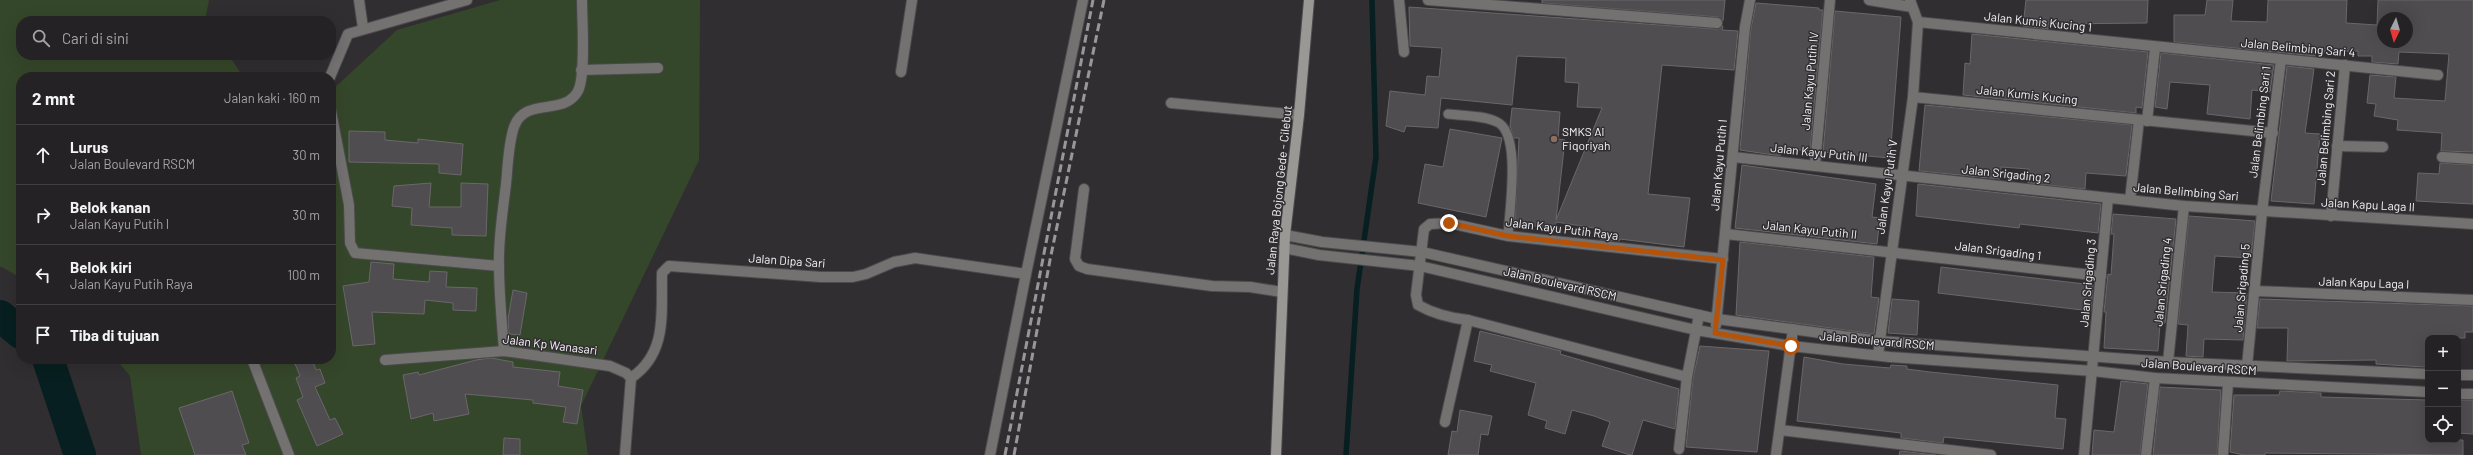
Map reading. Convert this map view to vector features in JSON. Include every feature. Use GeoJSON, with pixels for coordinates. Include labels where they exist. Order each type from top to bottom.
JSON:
{"type":"FeatureCollection","features":[{"type":"Feature","properties":{"kind":"main road","name":"Jalan Raya Bojong Gede - Cilebut"},"geometry":{"type":"LineString","coordinates":[[1276,455],[1284,248],[1300,115],[1308,0]]}},
{"type":"Feature","properties":{"kind":"street"},"geometry":{"type":"LineString","coordinates":[[360,0],[363,28]]}},
{"type":"Feature","properties":{"kind":"street"},"geometry":{"type":"LineString","coordinates":[[332,72],[348,34],[363,28],[467,0]]}},
{"type":"Feature","properties":{"kind":"street"},"geometry":{"type":"LineString","coordinates":[[504,351],[499,266],[510,149],[514,127],[522,114],[531,109],[562,105],[572,100],[579,89],[581,70],[582,0]]}},
{"type":"Feature","properties":{"kind":"street"},"geometry":{"type":"LineString","coordinates":[[901,72],[912,0]]}},
{"type":"Feature","properties":{"kind":"street"},"geometry":{"type":"LineString","coordinates":[[990,455],[1083,0]]}},
{"type":"Feature","properties":{"kind":"street"},"geometry":{"type":"LineString","coordinates":[[1399,0],[1404,52]]}},
{"type":"Feature","properties":{"kind":"street"},"geometry":{"type":"LineString","coordinates":[[1428,0],[1717,23]]}},
{"type":"Feature","properties":{"kind":"street","name":"Jalan Kayu Putih I"},"geometry":{"type":"LineString","coordinates":[[1715,333],[1726,234],[1745,27],[1750,0]]}},
{"type":"Feature","properties":{"kind":"street","name":"Jalan Kayu Putih IV"},"geometry":{"type":"LineString","coordinates":[[1815,165],[1830,0]]}},
{"type":"Feature","properties":{"kind":"street"},"geometry":{"type":"LineString","coordinates":[[1869,0],[1911,4],[1918,22]]}},
{"type":"Feature","properties":{"kind":"street","name":"Jalan Kumis Kucing 1"},"geometry":{"type":"LineString","coordinates":[[1918,22],[2155,48]]}},
{"type":"Feature","properties":{"kind":"street","name":"Jalan Kayu Putih V"},"geometry":{"type":"LineString","coordinates":[[1878,356],[1912,97],[1918,22]]}},
{"type":"Feature","properties":{"kind":"street"},"geometry":{"type":"LineString","coordinates":[[2130,200],[2155,48]]}},
{"type":"Feature","properties":{"kind":"street","name":"Jalan Belimbing Sari 4"},"geometry":{"type":"LineString","coordinates":[[2155,48],[2438,75]]}},
{"type":"Feature","properties":{"kind":"street","name":"Jalan Belimbing Sari 1"},"geometry":{"type":"LineString","coordinates":[[2262,212],[2281,60]]}},
{"type":"Feature","properties":{"kind":"street","name":"Jalan Belimbing Sari 2"},"geometry":{"type":"LineString","coordinates":[[2331,216],[2344,65]]}},
{"type":"Feature","properties":{"kind":"street"},"geometry":{"type":"LineString","coordinates":[[581,70],[658,68]]}},
{"type":"Feature","properties":{"kind":"street","name":"Jalan Kumis Kucing"},"geometry":{"type":"LineString","coordinates":[[1912,97],[2272,133]]}},
{"type":"Feature","properties":{"kind":"street"},"geometry":{"type":"LineString","coordinates":[[1171,103],[1300,115]]}},
{"type":"Feature","properties":{"kind":"street"},"geometry":{"type":"LineString","coordinates":[[336,137],[348,198],[350,243],[351,249],[355,253],[499,266]]}},
{"type":"Feature","properties":{"kind":"street"},"geometry":{"type":"LineString","coordinates":[[2337,146],[2383,147]]}},
{"type":"Feature","properties":{"kind":"street","name":"Jalan Kayu Putih III"},"geometry":{"type":"LineString","coordinates":[[1733,157],[1901,175]]}},
{"type":"Feature","properties":{"kind":"street"},"geometry":{"type":"LineString","coordinates":[[2442,157],[2473,159]]}},
{"type":"Feature","properties":{"kind":"street","name":"Jalan Srigading 2"},"geometry":{"type":"LineString","coordinates":[[1901,175],[2108,198]]}},
{"type":"Feature","properties":{"kind":"street"},"geometry":{"type":"LineString","coordinates":[[1084,189],[1075,259],[1079,266],[1087,269],[1212,286],[1250,287],[1282,292]]}},
{"type":"Feature","properties":{"kind":"street","name":"Jalan Belimbing Sari"},"geometry":{"type":"LineString","coordinates":[[2108,198],[2262,212]]}},
{"type":"Feature","properties":{"kind":"street","name":"Jalan Srigading 3"},"geometry":{"type":"LineString","coordinates":[[2084,455],[2108,198]]}},
{"type":"Feature","properties":{"kind":"street","name":"Jalan Srigading 4"},"geometry":{"type":"LineString","coordinates":[[2168,362],[2184,206]]}},
{"type":"Feature","properties":{"kind":"street","name":"Jalan Kapu Laga II"},"geometry":{"type":"LineString","coordinates":[[2262,212],[2473,224]]}},
{"type":"Feature","properties":{"kind":"street","name":"Jalan Srigading 5"},"geometry":{"type":"LineString","coordinates":[[2247,366],[2262,212]]}},
{"type":"Feature","properties":{"kind":"street","name":"Jalan Kayu Putih Raya"},"geometry":{"type":"LineString","coordinates":[[1468,320],[1432,313],[1418,305],[1416,295],[1424,229],[1430,224],[1449,223],[1508,236],[1723,260]]}},
{"type":"Feature","properties":{"kind":"street","name":"Jalan Kayu Putih II"},"geometry":{"type":"LineString","coordinates":[[1726,234],[1892,252]]}},
{"type":"Feature","properties":{"kind":"street","name":"Jalan Boulevard RSCM"},"geometry":{"type":"LineString","coordinates":[[1285,235],[1322,242],[1422,252],[1717,319],[1880,341],[2168,362],[2425,374]]}},
{"type":"Feature","properties":{"kind":"street","name":"Jalan Boulevard RSCM"},"geometry":{"type":"LineString","coordinates":[[1284,248],[1319,256],[1380,260],[1420,266],[1482,279],[1696,330],[1791,346],[1878,356],[2093,371],[2155,378],[2425,392]]}},
{"type":"Feature","properties":{"kind":"street","name":"Jalan Srigading 1"},"geometry":{"type":"LineString","coordinates":[[1892,252],[2101,276]]}},
{"type":"Feature","properties":{"kind":"street","name":"Jalan Dipa Sari"},"geometry":{"type":"LineString","coordinates":[[631,378],[645,366],[657,348],[662,273],[669,266],[822,277],[853,277],[866,274],[894,262],[915,258],[1026,274]]}},
{"type":"Feature","properties":{"kind":"street"},"geometry":{"type":"LineString","coordinates":[[1482,279],[1484,266]]}},
{"type":"Feature","properties":{"kind":"street","name":"Jalan Kapu Laga I"},"geometry":{"type":"LineString","coordinates":[[2255,291],[2473,300]]}},
{"type":"Feature","properties":{"kind":"street"},"geometry":{"type":"LineString","coordinates":[[1679,449],[1687,377],[1699,315]]}},
{"type":"Feature","properties":{"kind":"street"},"geometry":{"type":"LineString","coordinates":[[1445,422],[1468,320],[1687,377]]}},
{"type":"Feature","properties":{"kind":"street"},"geometry":{"type":"LineString","coordinates":[[1776,455],[1793,329]]}},
{"type":"Feature","properties":{"kind":"street","name":"Jalan Kp Wanasari"},"geometry":{"type":"LineString","coordinates":[[385,360],[504,351],[610,366],[626,373],[631,378]]}},
{"type":"Feature","properties":{"kind":"street"},"geometry":{"type":"LineString","coordinates":[[254,364],[289,455]]}},
{"type":"Feature","properties":{"kind":"street"},"geometry":{"type":"LineString","coordinates":[[2461,375],[2473,375]]}},
{"type":"Feature","properties":{"kind":"street"},"geometry":{"type":"LineString","coordinates":[[625,455],[631,378]]}},
{"type":"Feature","properties":{"kind":"street"},"geometry":{"type":"LineString","coordinates":[[2146,455],[2155,378]]}},
{"type":"Feature","properties":{"kind":"street"},"geometry":{"type":"LineString","coordinates":[[2223,455],[2228,382]]}},
{"type":"Feature","properties":{"kind":"street"},"geometry":{"type":"LineString","coordinates":[[2461,394],[2473,394]]}},
{"type":"Feature","properties":{"kind":"street"},"geometry":{"type":"LineString","coordinates":[[1780,430],[1991,455]]}},
{"type":"Feature","properties":{"kind":"lane"},"geometry":{"type":"LineString","coordinates":[[1448,114],[1487,119],[1498,122],[1506,128],[1511,144],[1512,173],[1508,236]]}},
{"type":"Feature","properties":{"kind":"green space"},"geometry":{"type":"Polygon","coordinates":[[[0,0],[209,0],[206,16],[16,16],[16,60],[232,60],[240,72],[16,72],[16,275],[0,266],[0,0]]]}},
{"type":"Feature","properties":{"kind":"green space"},"geometry":{"type":"Polygon","coordinates":[[[500,0],[700,0],[699,160],[581,406],[588,455],[141,455],[130,376],[120,364],[336,364],[336,86],[397,30],[500,0]]]}},
{"type":"Feature","properties":{"kind":"building"},"geometry":{"type":"Polygon","coordinates":[[[1542,0],[1725,0],[1723,21],[1718,17],[1542,3],[1542,0]]]}},
{"type":"Feature","properties":{"kind":"building"},"geometry":{"type":"Polygon","coordinates":[[[2026,0],[2148,0],[2147,23],[2048,24],[2048,29],[2023,26],[2026,0]]]}},
{"type":"Feature","properties":{"kind":"building"},"geometry":{"type":"Polygon","coordinates":[[[2207,0],[2233,0],[2231,21],[2267,22],[2268,0],[2347,0],[2346,23],[2377,25],[2377,48],[2413,48],[2413,12],[2378,12],[2378,0],[2473,0],[2473,152],[2441,151],[2442,133],[2397,130],[2398,120],[2374,116],[2376,104],[2367,103],[2370,75],[2396,77],[2394,98],[2445,101],[2449,54],[2399,52],[2398,64],[2372,62],[2372,56],[2358,56],[2358,51],[2315,52],[2315,56],[2174,42],[2174,15],[2205,15],[2207,0]]]}},
{"type":"Feature","properties":{"kind":"building"},"geometry":{"type":"Polygon","coordinates":[[[1756,3],[1819,8],[1819,10],[1823,10],[1810,151],[1781,148],[1780,156],[1740,150],[1751,28],[1756,3]]]}},
{"type":"Feature","properties":{"kind":"building"},"geometry":{"type":"Polygon","coordinates":[[[1409,7],[1716,29],[1723,26],[1722,30],[1738,31],[1734,70],[1662,65],[1648,194],[1690,198],[1684,247],[1620,239],[1619,241],[1600,239],[1601,229],[1556,222],[1555,229],[1515,223],[1519,138],[1514,138],[1510,126],[1512,108],[1560,112],[1558,139],[1565,140],[1556,220],[1602,108],[1577,107],[1579,83],[1565,82],[1566,58],[1517,56],[1512,105],[1441,98],[1438,128],[1406,126],[1404,132],[1386,126],[1390,91],[1425,95],[1427,76],[1439,77],[1442,48],[1410,46],[1409,7]]]}},
{"type":"Feature","properties":{"kind":"building"},"geometry":{"type":"Polygon","coordinates":[[[1835,11],[1901,17],[1890,158],[1823,152],[1835,11]]]}},
{"type":"Feature","properties":{"kind":"building"},"geometry":{"type":"Polygon","coordinates":[[[1972,34],[2148,52],[2142,108],[2136,107],[2136,113],[1963,95],[1965,63],[1970,64],[1972,34]]]}},
{"type":"Feature","properties":{"kind":"building"},"geometry":{"type":"Polygon","coordinates":[[[2161,53],[2274,65],[2270,92],[2252,90],[2250,119],[2207,114],[2210,85],[2170,82],[2167,109],[2155,107],[2161,53]]]}},
{"type":"Feature","properties":{"kind":"building"},"geometry":{"type":"Polygon","coordinates":[[[2287,66],[2314,69],[2305,133],[2320,134],[2314,204],[2271,201],[2287,66]]]}},
{"type":"Feature","properties":{"kind":"building"},"geometry":{"type":"Polygon","coordinates":[[[1925,105],[2132,125],[2126,176],[2086,173],[2085,189],[2028,183],[2029,169],[2001,167],[2000,179],[1919,171],[1925,105]]]}},
{"type":"Feature","properties":{"kind":"building"},"geometry":{"type":"Polygon","coordinates":[[[1450,129],[1502,138],[1486,217],[1418,203],[1425,164],[1443,167],[1450,129]]]}},
{"type":"Feature","properties":{"kind":"building"},"geometry":{"type":"Polygon","coordinates":[[[349,131],[385,132],[385,140],[418,143],[418,139],[463,144],[461,175],[439,173],[439,164],[349,162],[349,131]]]}},
{"type":"Feature","properties":{"kind":"building"},"geometry":{"type":"Polygon","coordinates":[[[2440,163],[2473,165],[2473,204],[2416,201],[2418,173],[2439,174],[2440,163]]]}},
{"type":"Feature","properties":{"kind":"building"},"geometry":{"type":"Polygon","coordinates":[[[1742,165],[1876,184],[1872,217],[1880,218],[1877,244],[1735,228],[1742,165]]]}},
{"type":"Feature","properties":{"kind":"building"},"geometry":{"type":"Polygon","coordinates":[[[431,183],[429,207],[461,207],[461,183],[488,184],[486,236],[452,235],[452,228],[411,225],[412,208],[392,206],[394,186],[431,183]]]}},
{"type":"Feature","properties":{"kind":"building"},"geometry":{"type":"Polygon","coordinates":[[[1918,184],[2101,204],[2098,233],[2020,224],[2019,228],[1916,216],[1918,184]]]}},
{"type":"Feature","properties":{"kind":"building"},"geometry":{"type":"Polygon","coordinates":[[[2113,214],[2176,219],[2165,323],[2160,323],[2158,351],[2104,348],[2106,312],[2104,312],[2108,274],[2111,275],[2114,234],[2111,234],[2113,214]]]}},
{"type":"Feature","properties":{"kind":"building"},"geometry":{"type":"Polygon","coordinates":[[[2189,216],[2255,221],[2251,258],[2215,256],[2212,292],[2247,293],[2243,340],[2204,339],[2203,357],[2186,356],[2188,325],[2178,324],[2189,216]]]}},
{"type":"Feature","properties":{"kind":"building"},"geometry":{"type":"Polygon","coordinates":[[[1740,242],[1874,257],[1871,297],[1879,298],[1874,334],[1736,315],[1740,242]]]}},
{"type":"Feature","properties":{"kind":"building"},"geometry":{"type":"Polygon","coordinates":[[[371,262],[394,264],[393,279],[429,282],[430,271],[447,272],[446,287],[477,288],[476,311],[453,310],[453,303],[425,300],[424,314],[372,312],[375,344],[353,346],[343,286],[369,282],[371,262]]]}},
{"type":"Feature","properties":{"kind":"building"},"geometry":{"type":"Polygon","coordinates":[[[1941,267],[2093,285],[2091,311],[1938,293],[1941,267]]]}},
{"type":"Feature","properties":{"kind":"building"},"geometry":{"type":"Polygon","coordinates":[[[513,290],[527,293],[520,335],[509,334],[508,319],[513,290]]]}},
{"type":"Feature","properties":{"kind":"building"},"geometry":{"type":"Polygon","coordinates":[[[1892,299],[1919,301],[1917,335],[1888,333],[1892,299]]]}},
{"type":"Feature","properties":{"kind":"building"},"geometry":{"type":"Polygon","coordinates":[[[2260,299],[2473,306],[2473,332],[2465,332],[2465,338],[2461,338],[2461,335],[2425,335],[2424,367],[2376,364],[2376,360],[2287,361],[2288,328],[2257,328],[2260,299]]]}},
{"type":"Feature","properties":{"kind":"building"},"geometry":{"type":"Polygon","coordinates":[[[1480,331],[1561,351],[1560,354],[1679,389],[1675,429],[1643,420],[1632,455],[1630,455],[1602,446],[1610,422],[1594,416],[1572,410],[1565,434],[1545,428],[1547,421],[1528,415],[1536,383],[1490,371],[1492,365],[1474,361],[1480,331]]]}},
{"type":"Feature","properties":{"kind":"building"},"geometry":{"type":"Polygon","coordinates":[[[1700,346],[1769,351],[1757,452],[1686,447],[1693,378],[1700,346]]]}},
{"type":"Feature","properties":{"kind":"building"},"geometry":{"type":"Polygon","coordinates":[[[1804,357],[1843,364],[1890,368],[1891,365],[1907,366],[1907,369],[1930,372],[2058,385],[2055,418],[2066,419],[2063,449],[1944,437],[1943,443],[1901,438],[1901,433],[1797,421],[1804,357]]]}},
{"type":"Feature","properties":{"kind":"building"},"geometry":{"type":"Polygon","coordinates":[[[491,358],[513,362],[513,367],[560,372],[558,386],[583,390],[577,424],[563,422],[566,407],[533,403],[533,400],[465,394],[469,414],[434,421],[433,413],[411,419],[403,375],[418,372],[419,375],[476,360],[491,358]]]}},
{"type":"Feature","properties":{"kind":"building"},"geometry":{"type":"Polygon","coordinates":[[[295,364],[314,364],[316,370],[320,369],[325,383],[315,387],[330,420],[335,418],[343,434],[317,446],[297,400],[303,397],[296,378],[300,376],[295,364]]]}},
{"type":"Feature","properties":{"kind":"building"},"geometry":{"type":"Polygon","coordinates":[[[2121,381],[2148,384],[2140,455],[2092,455],[2094,430],[2114,432],[2121,381]]]}},
{"type":"Feature","properties":{"kind":"building"},"geometry":{"type":"Polygon","coordinates":[[[2160,387],[2221,390],[2217,455],[2153,455],[2160,387]]]}},
{"type":"Feature","properties":{"kind":"building"},"geometry":{"type":"Polygon","coordinates":[[[232,391],[249,443],[242,445],[246,455],[195,455],[179,408],[232,391]]]}},
{"type":"Feature","properties":{"kind":"building"},"geometry":{"type":"Polygon","coordinates":[[[2280,391],[2321,393],[2321,397],[2425,400],[2425,443],[2461,443],[2461,440],[2463,440],[2463,455],[2265,453],[2265,455],[2244,455],[2230,452],[2234,395],[2279,395],[2280,391]]]}},
{"type":"Feature","properties":{"kind":"building"},"geometry":{"type":"Polygon","coordinates":[[[2461,400],[2473,400],[2473,434],[2461,433],[2461,400]]]}},
{"type":"Feature","properties":{"kind":"building"},"geometry":{"type":"Polygon","coordinates":[[[1460,410],[1492,416],[1488,435],[1481,434],[1478,455],[1448,455],[1452,431],[1457,432],[1460,410]]]}},
{"type":"Feature","properties":{"kind":"building"},"geometry":{"type":"Polygon","coordinates":[[[504,438],[520,439],[520,455],[503,455],[504,438]]]}},
{"type":"Feature","properties":{"kind":"building"},"geometry":{"type":"Polygon","coordinates":[[[1900,451],[1936,455],[1899,455],[1900,451]]]}},
{"type":"Feature","properties":{"kind":"waterway"},"geometry":{"type":"LineString","coordinates":[[1346,455],[1357,289],[1376,157],[1372,0]]}},
{"type":"Feature","properties":{"kind":"waterway"},"geometry":{"type":"LineString","coordinates":[[0,316],[16,329]]}},
{"type":"Feature","properties":{"kind":"waterway"},"geometry":{"type":"LineString","coordinates":[[50,364],[80,455]]}},
{"type":"Feature","properties":{"kind":"railway"},"geometry":{"type":"LineString","coordinates":[[1005,455],[1093,0]]}},
{"type":"Feature","properties":{"kind":"railway"},"geometry":{"type":"LineString","coordinates":[[1014,455],[1050,260],[1104,0]]}},
{"type":"Feature","properties":{"kind":"place","name":"SMKS Al Fiqoriyah"},"geometry":{"type":"Point","coordinates":[1554,139]}},
{"type":"Feature","properties":{"kind":"route"},"geometry":{"type":"LineString","coordinates":[[1449,223],[1508,236],[1723,260],[1715,333],[1791,346]]}}]}
